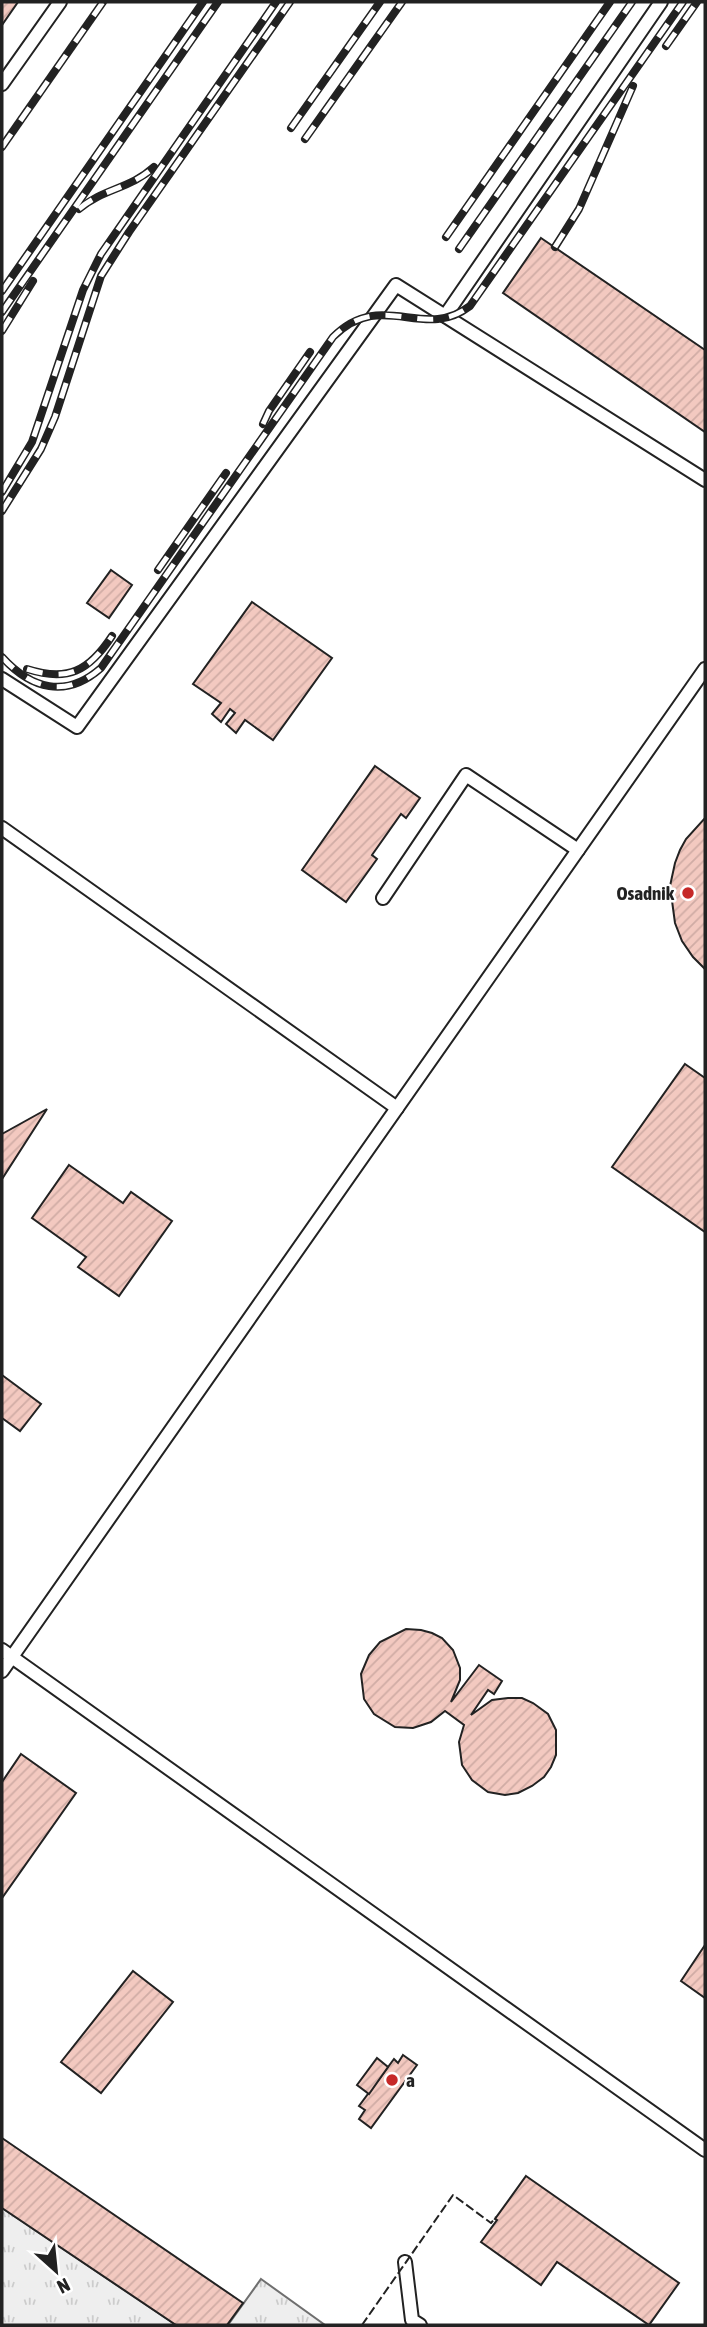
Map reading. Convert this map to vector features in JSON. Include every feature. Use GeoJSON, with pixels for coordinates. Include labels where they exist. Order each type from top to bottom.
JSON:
{"type":"FeatureCollection","features":[{"type":"Feature","properties":{"kind":"lane"},"geometry":{"type":"LineString","coordinates":[[2,84],[60,2]]}},
{"type":"Feature","properties":{"kind":"lane"},"geometry":{"type":"LineString","coordinates":[[445,316],[661,2]]}},
{"type":"Feature","properties":{"kind":"lane"},"geometry":{"type":"LineString","coordinates":[[2,679],[77,727],[396,285],[705,480]]}},
{"type":"Feature","properties":{"kind":"lane"},"geometry":{"type":"LineString","coordinates":[[2,1671],[7,1654],[397,1108],[705,669]]}},
{"type":"Feature","properties":{"kind":"lane"},"geometry":{"type":"LineString","coordinates":[[383,898],[466,775],[579,850]]}},
{"type":"Feature","properties":{"kind":"lane"},"geometry":{"type":"LineString","coordinates":[[2,828],[397,1108]]}},
{"type":"Feature","properties":{"kind":"lane"},"geometry":{"type":"LineString","coordinates":[[7,1654],[705,2150]]}},
{"type":"Feature","properties":{"kind":"lane"},"geometry":{"type":"LineString","coordinates":[[405,2262],[412,2320],[420,2325]]}},
{"type":"Feature","properties":{"kind":"green space"},"geometry":{"type":"Polygon","coordinates":[[[2,2208],[176,2325],[2,2325],[2,2208]]]}},
{"type":"Feature","properties":{"kind":"green space"},"geometry":{"type":"Polygon","coordinates":[[[261,2279],[325,2325],[228,2325],[261,2279]]]}},
{"type":"Feature","properties":{"kind":"building"},"geometry":{"type":"Polygon","coordinates":[[[2,2],[18,2],[2,25],[2,2]]]}},
{"type":"Feature","properties":{"kind":"building"},"geometry":{"type":"Polygon","coordinates":[[[541,238],[705,350],[705,432],[503,293],[541,238]]]}},
{"type":"Feature","properties":{"kind":"building"},"geometry":{"type":"Polygon","coordinates":[[[111,570],[132,585],[109,618],[87,603],[111,570]]]}},
{"type":"Feature","properties":{"kind":"building"},"geometry":{"type":"Polygon","coordinates":[[[252,602],[332,658],[273,740],[245,720],[236,733],[226,724],[235,713],[230,709],[221,722],[212,714],[221,703],[193,684],[252,602]]]}},
{"type":"Feature","properties":{"kind":"building"},"geometry":{"type":"Polygon","coordinates":[[[375,766],[420,798],[406,818],[401,814],[372,855],[377,859],[346,902],[302,870],[375,766]]]}},
{"type":"Feature","properties":{"kind":"building","name":"Osadnik"},"geometry":{"type":"Polygon","coordinates":[[[705,818],[705,969],[682,941],[675,923],[670,886],[680,850],[705,818]]]}},
{"type":"Feature","properties":{"kind":"building"},"geometry":{"type":"Polygon","coordinates":[[[685,1064],[705,1078],[705,1232],[612,1167],[685,1064]]]}},
{"type":"Feature","properties":{"kind":"building"},"geometry":{"type":"Polygon","coordinates":[[[47,1109],[2,1179],[2,1134],[47,1109]]]}},
{"type":"Feature","properties":{"kind":"building"},"geometry":{"type":"Polygon","coordinates":[[[69,1165],[123,1203],[131,1192],[172,1221],[119,1296],[78,1267],[86,1257],[32,1218],[69,1165]]]}},
{"type":"Feature","properties":{"kind":"building"},"geometry":{"type":"Polygon","coordinates":[[[2,1375],[41,1404],[20,1431],[2,1418],[2,1375]]]}},
{"type":"Feature","properties":{"kind":"building"},"geometry":{"type":"Polygon","coordinates":[[[406,1629],[432,1633],[442,1638],[453,1650],[460,1668],[460,1680],[451,1702],[479,1665],[502,1681],[494,1694],[488,1690],[471,1715],[492,1700],[508,1698],[522,1698],[548,1714],[556,1730],[556,1755],[544,1777],[518,1793],[505,1795],[488,1792],[472,1780],[462,1765],[459,1742],[464,1725],[445,1711],[431,1722],[413,1728],[395,1727],[374,1714],[364,1699],[361,1674],[369,1655],[380,1642],[406,1629]]]}},
{"type":"Feature","properties":{"kind":"building"},"geometry":{"type":"Polygon","coordinates":[[[21,1754],[76,1793],[2,1898],[2,1782],[21,1754]]]}},
{"type":"Feature","properties":{"kind":"building"},"geometry":{"type":"Polygon","coordinates":[[[705,1945],[705,1998],[681,1981],[705,1945]]]}},
{"type":"Feature","properties":{"kind":"building"},"geometry":{"type":"Polygon","coordinates":[[[133,1971],[173,2002],[101,2093],[61,2062],[133,1971]]]}},
{"type":"Feature","properties":{"kind":"building","name":"a"},"geometry":{"type":"Polygon","coordinates":[[[403,2055],[417,2065],[371,2128],[359,2119],[365,2110],[359,2106],[394,2059],[398,2063],[403,2055]]]}},
{"type":"Feature","properties":{"kind":"building"},"geometry":{"type":"Polygon","coordinates":[[[377,2058],[388,2067],[369,2094],[357,2085],[377,2058]]]}},
{"type":"Feature","properties":{"kind":"building"},"geometry":{"type":"Polygon","coordinates":[[[2,2138],[243,2303],[227,2325],[176,2325],[2,2208],[2,2138]]]}},
{"type":"Feature","properties":{"kind":"building"},"geometry":{"type":"Polygon","coordinates":[[[526,2176],[679,2283],[649,2325],[557,2262],[541,2285],[481,2242],[526,2176]]]}},
{"type":"Feature","properties":{"kind":"railway"},"geometry":{"type":"LineString","coordinates":[[2,147],[103,2]]}},
{"type":"Feature","properties":{"kind":"railway"},"geometry":{"type":"LineString","coordinates":[[2,291],[203,2]]}},
{"type":"Feature","properties":{"kind":"railway"},"geometry":{"type":"LineString","coordinates":[[2,312],[218,2]]}},
{"type":"Feature","properties":{"kind":"railway"},"geometry":{"type":"LineString","coordinates":[[2,492],[32,442],[83,290],[101,254],[276,2]]}},
{"type":"Feature","properties":{"kind":"railway"},"geometry":{"type":"LineString","coordinates":[[2,511],[41,449],[55,417],[101,276],[290,2]]}},
{"type":"Feature","properties":{"kind":"railway"},"geometry":{"type":"LineString","coordinates":[[291,128],[380,2]]}},
{"type":"Feature","properties":{"kind":"railway"},"geometry":{"type":"LineString","coordinates":[[305,139],[402,2]]}},
{"type":"Feature","properties":{"kind":"railway"},"geometry":{"type":"LineString","coordinates":[[446,237],[610,2]]}},
{"type":"Feature","properties":{"kind":"railway"},"geometry":{"type":"LineString","coordinates":[[459,249],[632,2]]}},
{"type":"Feature","properties":{"kind":"railway"},"geometry":{"type":"LineString","coordinates":[[2,657],[25,677],[49,686],[75,684],[101,668],[333,337],[351,323],[368,317],[385,315],[436,319],[453,316],[470,306],[683,2]]}},
{"type":"Feature","properties":{"kind":"railway"},"geometry":{"type":"LineString","coordinates":[[666,46],[697,2]]}},
{"type":"Feature","properties":{"kind":"railway"},"geometry":{"type":"LineString","coordinates":[[555,247],[579,209],[633,86]]}},
{"type":"Feature","properties":{"kind":"railway"},"geometry":{"type":"LineString","coordinates":[[79,209],[88,202],[136,180],[154,167]]}},
{"type":"Feature","properties":{"kind":"railway"},"geometry":{"type":"LineString","coordinates":[[2,331],[33,281]]}},
{"type":"Feature","properties":{"kind":"railway"},"geometry":{"type":"LineString","coordinates":[[263,424],[310,352]]}},
{"type":"Feature","properties":{"kind":"railway"},"geometry":{"type":"LineString","coordinates":[[158,570],[226,473]]}},
{"type":"Feature","properties":{"kind":"railway"},"geometry":{"type":"LineString","coordinates":[[27,669],[41,673],[66,674],[95,658],[112,636]]}},
{"type":"Feature","properties":{"kind":"fence"},"geometry":{"type":"LineString","coordinates":[[362,2325],[453,2195],[491,2223],[496,2217]]}},
{"type":"Feature","properties":{"kind":"place","name":"Osadnik"},"geometry":{"type":"Point","coordinates":[688,893]}},
{"type":"Feature","properties":{"kind":"place","name":"a"},"geometry":{"type":"Point","coordinates":[392,2080]}}]}
